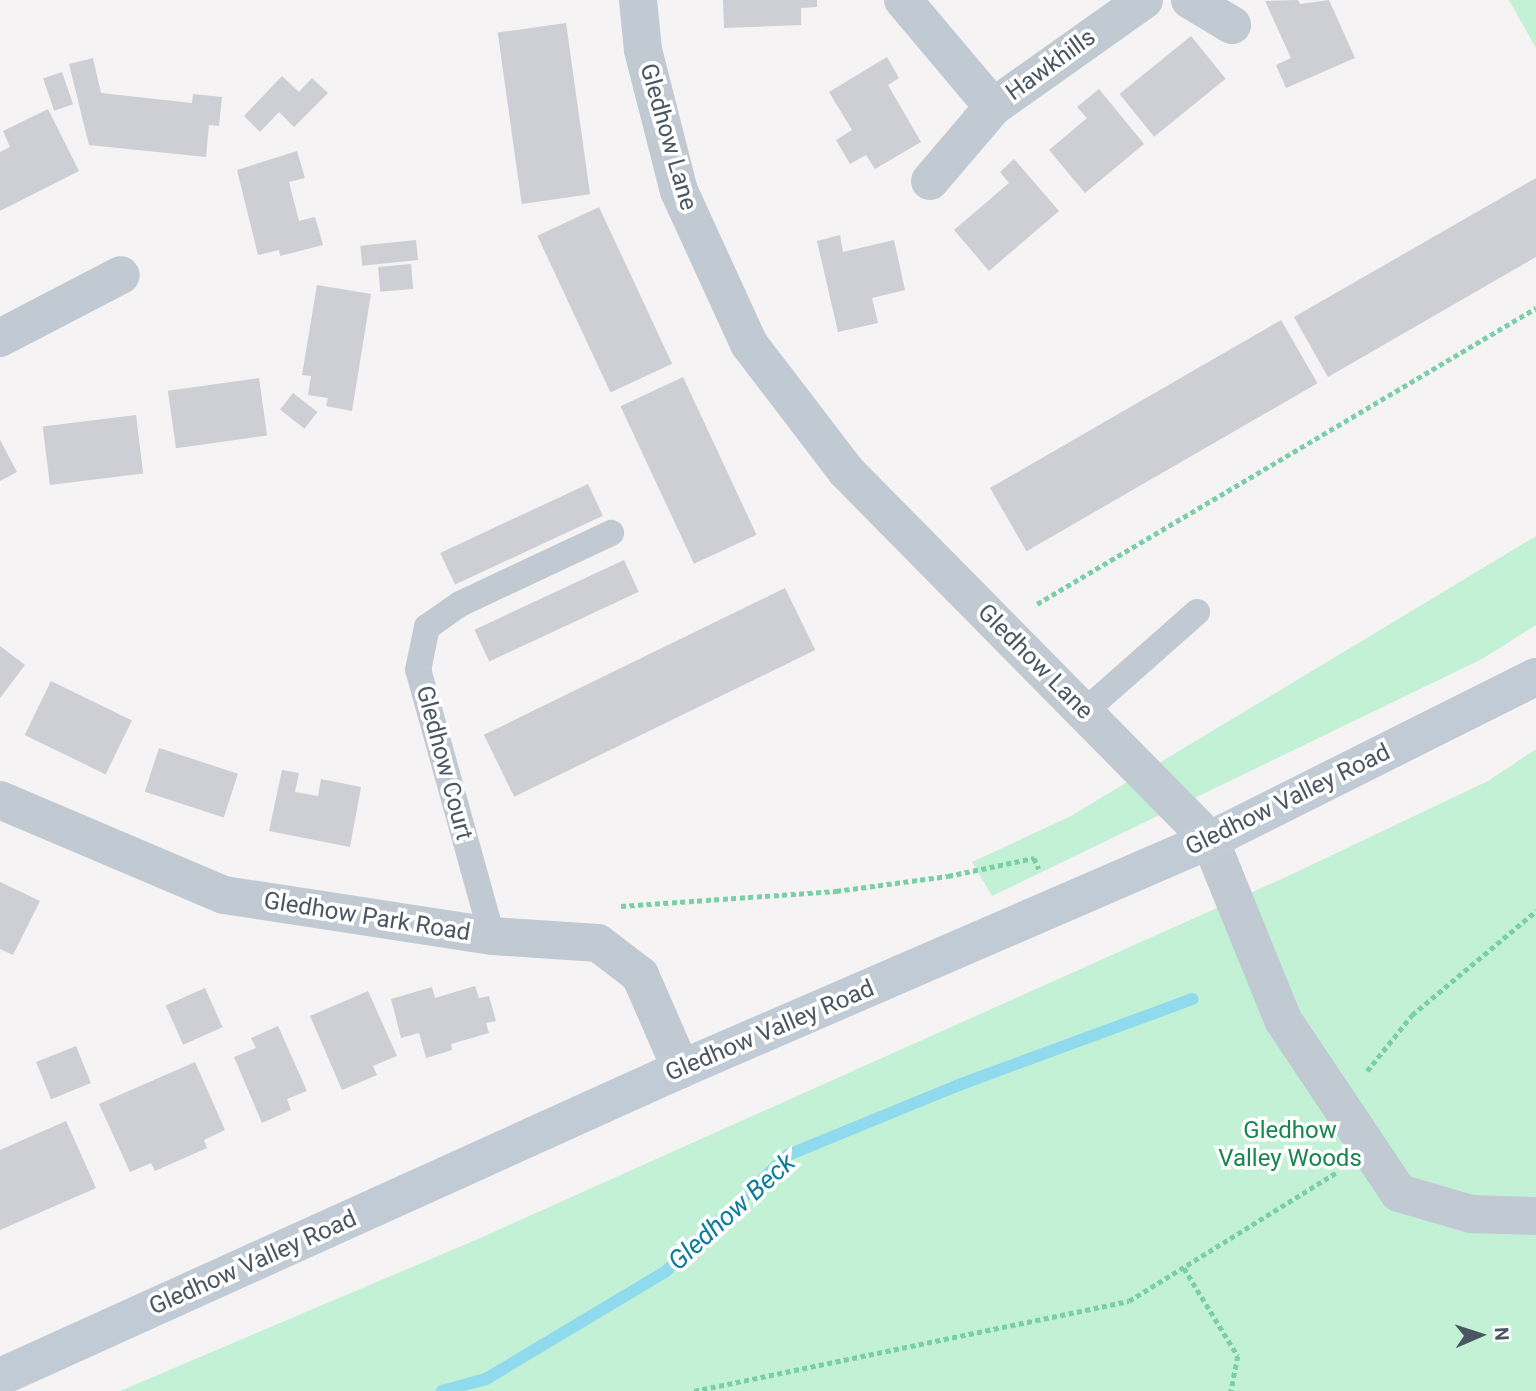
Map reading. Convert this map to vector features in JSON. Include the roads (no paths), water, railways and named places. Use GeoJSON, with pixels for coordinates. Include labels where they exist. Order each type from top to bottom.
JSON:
{"type":"FeatureCollection","features":[{"type":"Feature","properties":{"kind":"street","name":"Gledhow Lane"},"geometry":{"type":"LineString","coordinates":[[638,0],[643,50],[679,191],[749,344],[846,471],[1210,840],[1283,1020],[1399,1193],[1471,1214],[1536,1216]]}},
{"type":"Feature","properties":{"kind":"street","name":"Hawkhills"},"geometry":{"type":"LineString","coordinates":[[903,0],[993,107]]}},
{"type":"Feature","properties":{"kind":"street","name":"Hawkhills"},"geometry":{"type":"LineString","coordinates":[[930,181],[993,107],[1144,0]]}},
{"type":"Feature","properties":{"kind":"street"},"geometry":{"type":"LineString","coordinates":[[1190,0],[1232,25]]}},
{"type":"Feature","properties":{"kind":"street"},"geometry":{"type":"LineString","coordinates":[[0,338],[121,275]]}},
{"type":"Feature","properties":{"kind":"street","name":"Gledhow Valley Road"},"geometry":{"type":"LineString","coordinates":[[0,1377],[681,1069],[1210,840],[1536,677]]}},
{"type":"Feature","properties":{"kind":"street","name":"Gledhow Park Road"},"geometry":{"type":"LineString","coordinates":[[0,800],[224,895],[492,936],[598,943],[640,975],[681,1069]]}},
{"type":"Feature","properties":{"kind":"lane","name":"Gledhow Court"},"geometry":{"type":"LineString","coordinates":[[492,936],[418,670],[427,627],[460,604],[611,533]]}},
{"type":"Feature","properties":{"kind":"lane"},"geometry":{"type":"LineString","coordinates":[[1084,712],[1197,612]]}},
{"type":"Feature","properties":{"kind":"waterway","name":"Gledhow Beck"},"geometry":{"type":"LineString","coordinates":[[442,1391],[486,1379],[665,1272],[788,1155],[956,1086],[1192,999]]}},
{"type":"Feature","properties":{"kind":"park label","name":"Gledhow Valley Woods"},"geometry":{"type":"Point","coordinates":[1290,1145]}}]}
